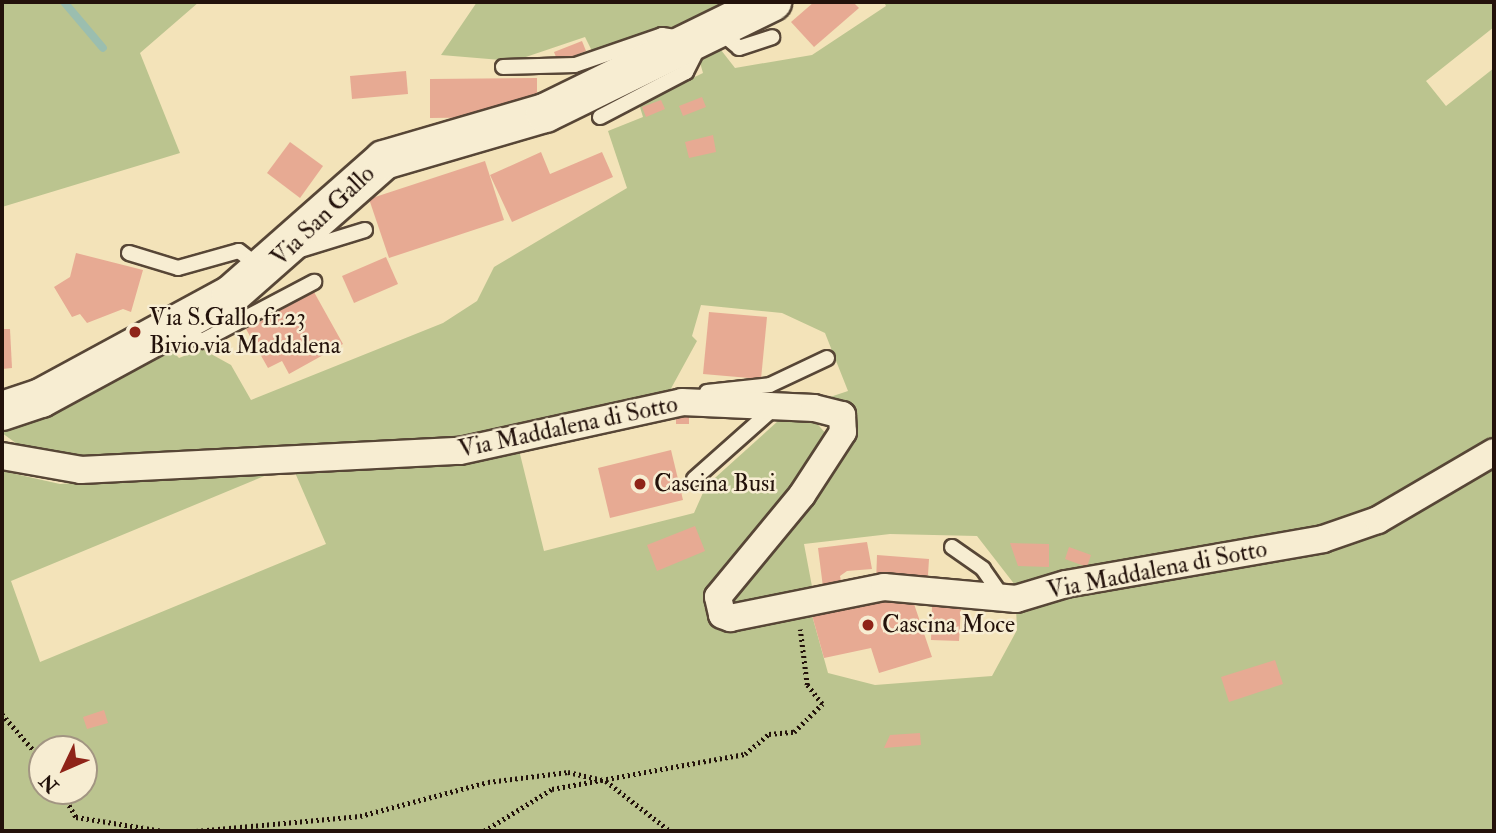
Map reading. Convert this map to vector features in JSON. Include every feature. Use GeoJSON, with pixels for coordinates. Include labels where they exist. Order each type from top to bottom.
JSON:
{"type":"FeatureCollection","features":[{"type":"Feature","properties":{"kind":"street","name":"Via San Gallo"},"geometry":{"type":"LineString","coordinates":[[11,402],[175,329],[274,263],[361,174],[422,146],[545,113],[709,35],[772,19]]}},
{"type":"Feature","properties":{"kind":"street","name":"Via Maddalena di Sotto"},"geometry":{"type":"LineString","coordinates":[[2,456],[81,470],[460,451],[682,402],[814,408],[847,421],[764,548],[724,588],[719,608],[730,618],[884,587],[1003,598],[1323,539],[1378,520],[1494,452]]}},
{"type":"Feature","properties":{"kind":"lane"},"geometry":{"type":"LineString","coordinates":[[503,67],[575,65],[662,35],[709,35],[687,72],[600,117]]}},
{"type":"Feature","properties":{"kind":"lane"},"geometry":{"type":"LineString","coordinates":[[361,174],[462,155]]}},
{"type":"Feature","properties":{"kind":"lane"},"geometry":{"type":"LineString","coordinates":[[129,253],[178,268],[239,250],[274,263],[365,230]]}},
{"type":"Feature","properties":{"kind":"lane"},"geometry":{"type":"LineString","coordinates":[[175,329],[202,341],[314,282]]}},
{"type":"Feature","properties":{"kind":"lane"},"geometry":{"type":"LineString","coordinates":[[682,402],[688,394],[770,385],[827,358]]}},
{"type":"Feature","properties":{"kind":"lane"},"geometry":{"type":"LineString","coordinates":[[694,478],[774,408]]}},
{"type":"Feature","properties":{"kind":"lane"},"geometry":{"type":"LineString","coordinates":[[953,547],[983,569],[1003,598]]}},
{"type":"Feature","properties":{"kind":"path"},"geometry":{"type":"LineString","coordinates":[[484,831],[552,789],[744,754],[769,734],[794,732],[822,704],[807,685],[797,604]]}},
{"type":"Feature","properties":{"kind":"path"},"geometry":{"type":"LineString","coordinates":[[2,714],[28,744]]}},
{"type":"Feature","properties":{"kind":"path"},"geometry":{"type":"LineString","coordinates":[[196,831],[360,816],[537,773],[606,780],[670,831]]}},
{"type":"Feature","properties":{"kind":"path"},"geometry":{"type":"LineString","coordinates":[[69,805],[76,817],[163,831]]}},
{"type":"Feature","properties":{"kind":"green space"},"geometry":{"type":"Polygon","coordinates":[[[2,2],[199,2],[140,53],[180,153],[2,207],[2,2]]]}},
{"type":"Feature","properties":{"kind":"green space"},"geometry":{"type":"Polygon","coordinates":[[[477,2],[733,2],[703,20],[593,53],[585,37],[514,61],[441,55],[477,2]]]}},
{"type":"Feature","properties":{"kind":"green space"},"geometry":{"type":"Polygon","coordinates":[[[884,2],[1494,2],[1494,27],[1426,81],[1446,106],[1494,68],[1494,831],[2,831],[2,471],[60,484],[279,470],[11,581],[40,662],[326,544],[293,468],[518,446],[544,551],[694,513],[706,486],[778,421],[814,420],[827,435],[788,494],[712,586],[704,607],[721,627],[810,608],[828,673],[875,685],[992,676],[1017,630],[1015,585],[977,536],[890,534],[804,544],[814,597],[743,607],[731,601],[858,431],[853,415],[809,404],[848,391],[825,333],[782,313],[701,305],[692,336],[697,341],[668,394],[467,439],[92,460],[31,454],[2,433],[2,425],[165,343],[179,358],[202,349],[231,365],[251,400],[443,323],[477,301],[494,267],[627,188],[608,131],[643,117],[639,104],[703,73],[699,59],[721,50],[735,68],[812,55],[886,6],[884,2]]]}},
{"type":"Feature","properties":{"kind":"building"},"geometry":{"type":"Polygon","coordinates":[[[814,2],[853,2],[859,8],[814,47],[791,22],[814,2]]]}},
{"type":"Feature","properties":{"kind":"building"},"geometry":{"type":"Polygon","coordinates":[[[582,41],[586,51],[558,62],[554,52],[582,41]]]}},
{"type":"Feature","properties":{"kind":"building"},"geometry":{"type":"Polygon","coordinates":[[[406,71],[408,94],[352,99],[350,76],[406,71]]]}},
{"type":"Feature","properties":{"kind":"building"},"geometry":{"type":"Polygon","coordinates":[[[537,78],[537,100],[517,100],[517,117],[430,118],[430,79],[537,78]]]}},
{"type":"Feature","properties":{"kind":"building"},"geometry":{"type":"Polygon","coordinates":[[[702,97],[706,107],[683,116],[679,106],[702,97]]]}},
{"type":"Feature","properties":{"kind":"building"},"geometry":{"type":"Polygon","coordinates":[[[661,100],[665,109],[646,117],[642,107],[661,100]]]}},
{"type":"Feature","properties":{"kind":"building"},"geometry":{"type":"Polygon","coordinates":[[[713,135],[716,152],[689,158],[685,142],[713,135]]]}},
{"type":"Feature","properties":{"kind":"building"},"geometry":{"type":"Polygon","coordinates":[[[290,142],[323,166],[300,198],[267,173],[290,142]]]}},
{"type":"Feature","properties":{"kind":"building"},"geometry":{"type":"Polygon","coordinates":[[[541,152],[550,174],[602,152],[613,177],[512,222],[490,175],[541,152]]]}},
{"type":"Feature","properties":{"kind":"building"},"geometry":{"type":"Polygon","coordinates":[[[485,161],[504,220],[389,258],[369,199],[485,161]]]}},
{"type":"Feature","properties":{"kind":"building"},"geometry":{"type":"Polygon","coordinates":[[[76,253],[143,270],[131,312],[123,309],[87,323],[80,314],[72,317],[54,287],[70,277],[76,253]]]}},
{"type":"Feature","properties":{"kind":"building"},"geometry":{"type":"Polygon","coordinates":[[[386,257],[398,284],[354,303],[342,276],[386,257]]]}},
{"type":"Feature","properties":{"kind":"building"},"geometry":{"type":"Polygon","coordinates":[[[314,292],[343,344],[289,374],[282,361],[268,368],[246,329],[314,292]]]}},
{"type":"Feature","properties":{"kind":"building"},"geometry":{"type":"Polygon","coordinates":[[[709,312],[767,317],[761,379],[703,374],[709,312]]]}},
{"type":"Feature","properties":{"kind":"building"},"geometry":{"type":"Polygon","coordinates":[[[2,329],[10,329],[12,368],[2,369],[2,329]]]}},
{"type":"Feature","properties":{"kind":"building"},"geometry":{"type":"Polygon","coordinates":[[[676,414],[689,414],[689,424],[676,424],[676,414]]]}},
{"type":"Feature","properties":{"kind":"building","name":"Cascina Busi"},"geometry":{"type":"Polygon","coordinates":[[[671,450],[683,500],[610,518],[598,468],[671,450]]]}},
{"type":"Feature","properties":{"kind":"building"},"geometry":{"type":"Polygon","coordinates":[[[695,526],[705,551],[657,571],[647,545],[695,526]]]}},
{"type":"Feature","properties":{"kind":"building"},"geometry":{"type":"Polygon","coordinates":[[[867,542],[872,569],[847,571],[840,576],[843,591],[824,595],[818,548],[867,542]]]}},
{"type":"Feature","properties":{"kind":"building"},"geometry":{"type":"Polygon","coordinates":[[[1010,543],[1049,544],[1049,567],[1018,566],[1010,543]]]}},
{"type":"Feature","properties":{"kind":"building"},"geometry":{"type":"Polygon","coordinates":[[[1069,547],[1091,555],[1087,567],[1065,559],[1069,547]]]}},
{"type":"Feature","properties":{"kind":"building"},"geometry":{"type":"Polygon","coordinates":[[[877,555],[929,559],[928,575],[920,586],[876,584],[877,555]]]}},
{"type":"Feature","properties":{"kind":"building","name":"Cascina Moce"},"geometry":{"type":"Polygon","coordinates":[[[911,595],[932,657],[879,673],[871,648],[824,658],[810,608],[911,595]]]}},
{"type":"Feature","properties":{"kind":"building"},"geometry":{"type":"Polygon","coordinates":[[[932,606],[961,608],[959,641],[931,640],[932,606]]]}},
{"type":"Feature","properties":{"kind":"building"},"geometry":{"type":"Polygon","coordinates":[[[1275,660],[1283,684],[1229,702],[1221,677],[1275,660]]]}},
{"type":"Feature","properties":{"kind":"building"},"geometry":{"type":"Polygon","coordinates":[[[104,710],[108,723],[87,729],[83,717],[104,710]]]}},
{"type":"Feature","properties":{"kind":"building"},"geometry":{"type":"Polygon","coordinates":[[[920,733],[921,745],[884,748],[890,735],[920,733]]]}},
{"type":"Feature","properties":{"kind":"waterway"},"geometry":{"type":"LineString","coordinates":[[64,2],[103,48]]}},
{"type":"Feature","properties":{"kind":"place","name":"Via S.Gallo fr.23 Bivio via Maddalena"},"geometry":{"type":"Point","coordinates":[135,332]}},
{"type":"Feature","properties":{"kind":"place","name":"Cascina Busi"},"geometry":{"type":"Point","coordinates":[640,484]}},
{"type":"Feature","properties":{"kind":"place","name":"Cascina Moce"},"geometry":{"type":"Point","coordinates":[868,625]}}]}
